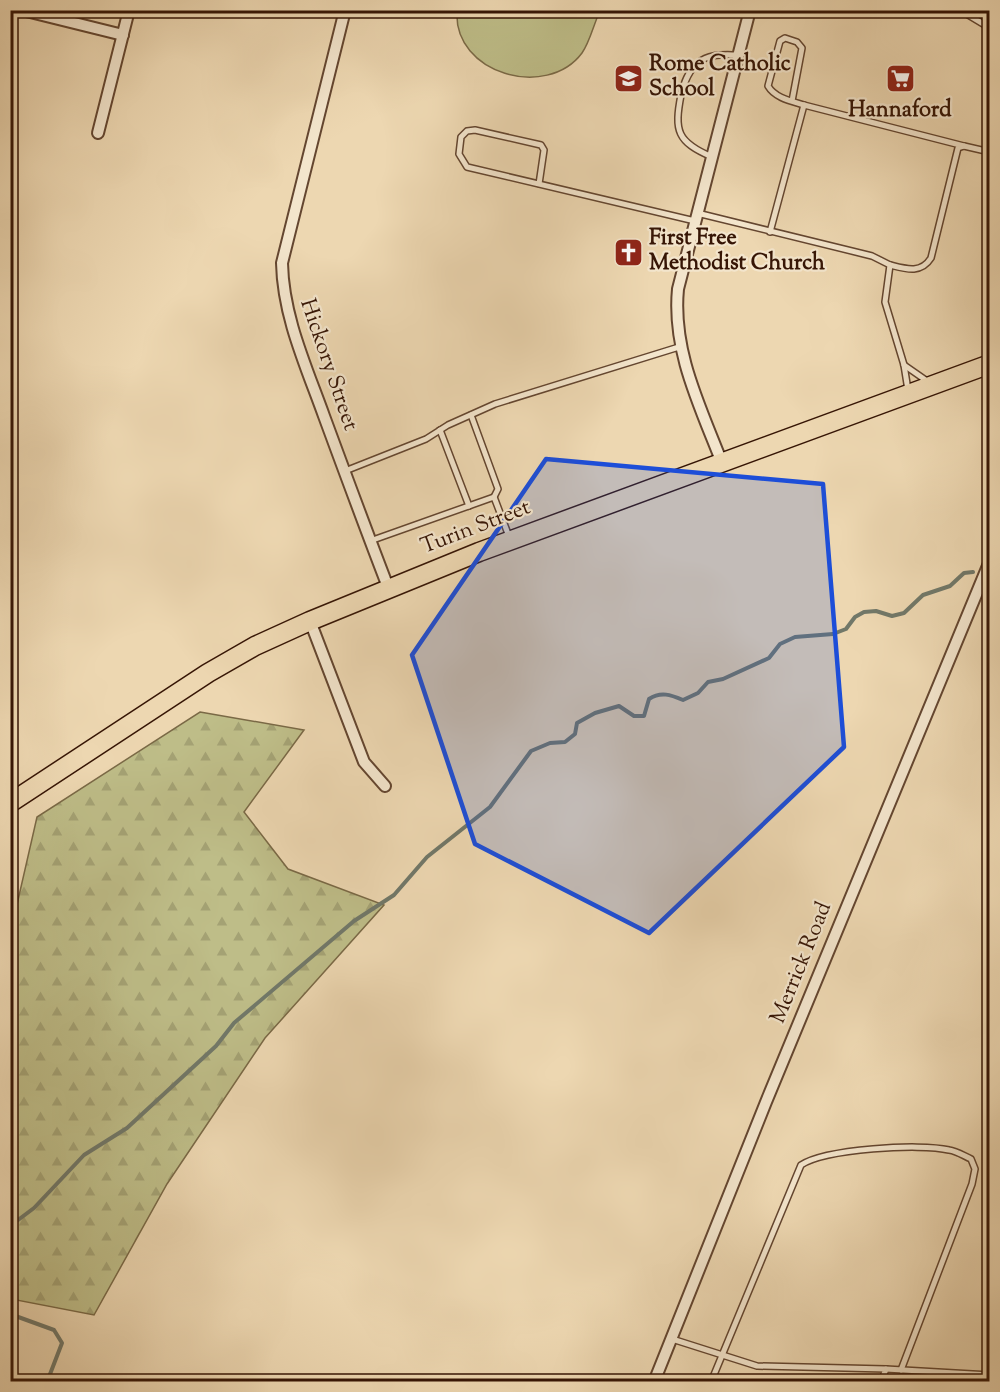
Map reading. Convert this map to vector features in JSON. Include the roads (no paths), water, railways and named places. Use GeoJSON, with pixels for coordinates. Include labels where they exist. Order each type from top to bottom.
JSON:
{"type":"FeatureCollection","features":[{"type":"Feature","properties":{"kind":"main road","name":"Turin Street"},"geometry":{"type":"LineString","coordinates":[[10,803],[208,674],[255,646],[310,621],[388,587],[510,540],[990,364]]}},
{"type":"Feature","properties":{"kind":"street"},"geometry":{"type":"LineString","coordinates":[[22,10],[123,35]]}},
{"type":"Feature","properties":{"kind":"street"},"geometry":{"type":"LineString","coordinates":[[98,133],[129,10]]}},
{"type":"Feature","properties":{"kind":"street","name":"Hickory Street"},"geometry":{"type":"LineString","coordinates":[[345,10],[282,263],[286,309],[388,587]]}},
{"type":"Feature","properties":{"kind":"street"},"geometry":{"type":"LineString","coordinates":[[722,463],[679,347],[675,316],[678,289],[750,10]]}},
{"type":"Feature","properties":{"kind":"street","name":"Merrick Road"},"geometry":{"type":"LineString","coordinates":[[654,1382],[766,1102],[990,561]]}},
{"type":"Feature","properties":{"kind":"street"},"geometry":{"type":"LineString","coordinates":[[310,621],[364,762],[384,786]]}},
{"type":"Feature","properties":{"kind":"lane"},"geometry":{"type":"LineString","coordinates":[[960,10],[990,28]]}},
{"type":"Feature","properties":{"kind":"lane"},"geometry":{"type":"LineString","coordinates":[[792,101],[802,48],[797,42],[785,38],[780,41],[768,86],[776,94],[792,101],[804,105],[990,152]]}},
{"type":"Feature","properties":{"kind":"lane"},"geometry":{"type":"LineString","coordinates":[[712,157],[693,148],[676,124],[685,80],[699,62],[715,54],[738,55]]}},
{"type":"Feature","properties":{"kind":"lane"},"geometry":{"type":"LineString","coordinates":[[770,232],[804,105]]}},
{"type":"Feature","properties":{"kind":"lane"},"geometry":{"type":"LineString","coordinates":[[539,184],[544,150],[541,145],[475,130],[460,137],[459,154],[467,167],[539,184],[770,232],[872,256],[890,265],[919,269],[926,266],[931,258],[958,148],[964,146]]}},
{"type":"Feature","properties":{"kind":"lane"},"geometry":{"type":"LineString","coordinates":[[890,265],[885,302],[904,365],[908,394]]}},
{"type":"Feature","properties":{"kind":"lane"},"geometry":{"type":"LineString","coordinates":[[345,471],[426,439],[471,415],[506,401],[679,347]]}},
{"type":"Feature","properties":{"kind":"lane"},"geometry":{"type":"LineString","coordinates":[[904,365],[919,377],[935,384]]}},
{"type":"Feature","properties":{"kind":"lane"},"geometry":{"type":"LineString","coordinates":[[370,541],[494,497],[498,489],[471,415]]}},
{"type":"Feature","properties":{"kind":"lane"},"geometry":{"type":"LineString","coordinates":[[440,430],[469,506]]}},
{"type":"Feature","properties":{"kind":"lane"},"geometry":{"type":"LineString","coordinates":[[494,497],[510,540]]}},
{"type":"Feature","properties":{"kind":"lane"},"geometry":{"type":"LineString","coordinates":[[711,1382],[801,1165],[826,1155],[926,1147],[952,1150],[971,1160],[975,1170],[972,1184],[901,1370]]}},
{"type":"Feature","properties":{"kind":"lane"},"geometry":{"type":"LineString","coordinates":[[672,1339],[757,1366],[886,1369],[990,1375]]}},
{"type":"Feature","properties":{"kind":"lane"},"geometry":{"type":"LineString","coordinates":[[881,1382],[886,1369]]}},
{"type":"Feature","properties":{"kind":"waterway"},"geometry":{"type":"LineString","coordinates":[[10,1226],[34,1208],[84,1155],[127,1128],[216,1046],[234,1023],[354,921],[394,895],[427,857],[490,807],[531,751],[550,743],[565,742],[575,734],[577,723],[595,713],[619,706],[634,716],[644,716],[649,699],[653,697],[666,695],[683,700],[698,693],[708,682],[723,679],[769,658],[780,644],[795,637],[833,634],[846,629],[855,617],[864,612],[876,611],[892,616],[904,613],[923,595],[950,586],[964,573],[973,572]]}},
{"type":"Feature","properties":{"kind":"waterway"},"geometry":{"type":"LineString","coordinates":[[10,1314],[54,1330],[62,1343],[47,1382]]}},
{"type":"Feature","properties":{"kind":"place","name":"Rome Catholic School"},"geometry":{"type":"Point","coordinates":[628,78]}},
{"type":"Feature","properties":{"kind":"place","name":"Hannaford"},"geometry":{"type":"Point","coordinates":[900,79]}},
{"type":"Feature","properties":{"kind":"place","name":"First Free Methodist Church"},"geometry":{"type":"Point","coordinates":[628,252]}}]}
